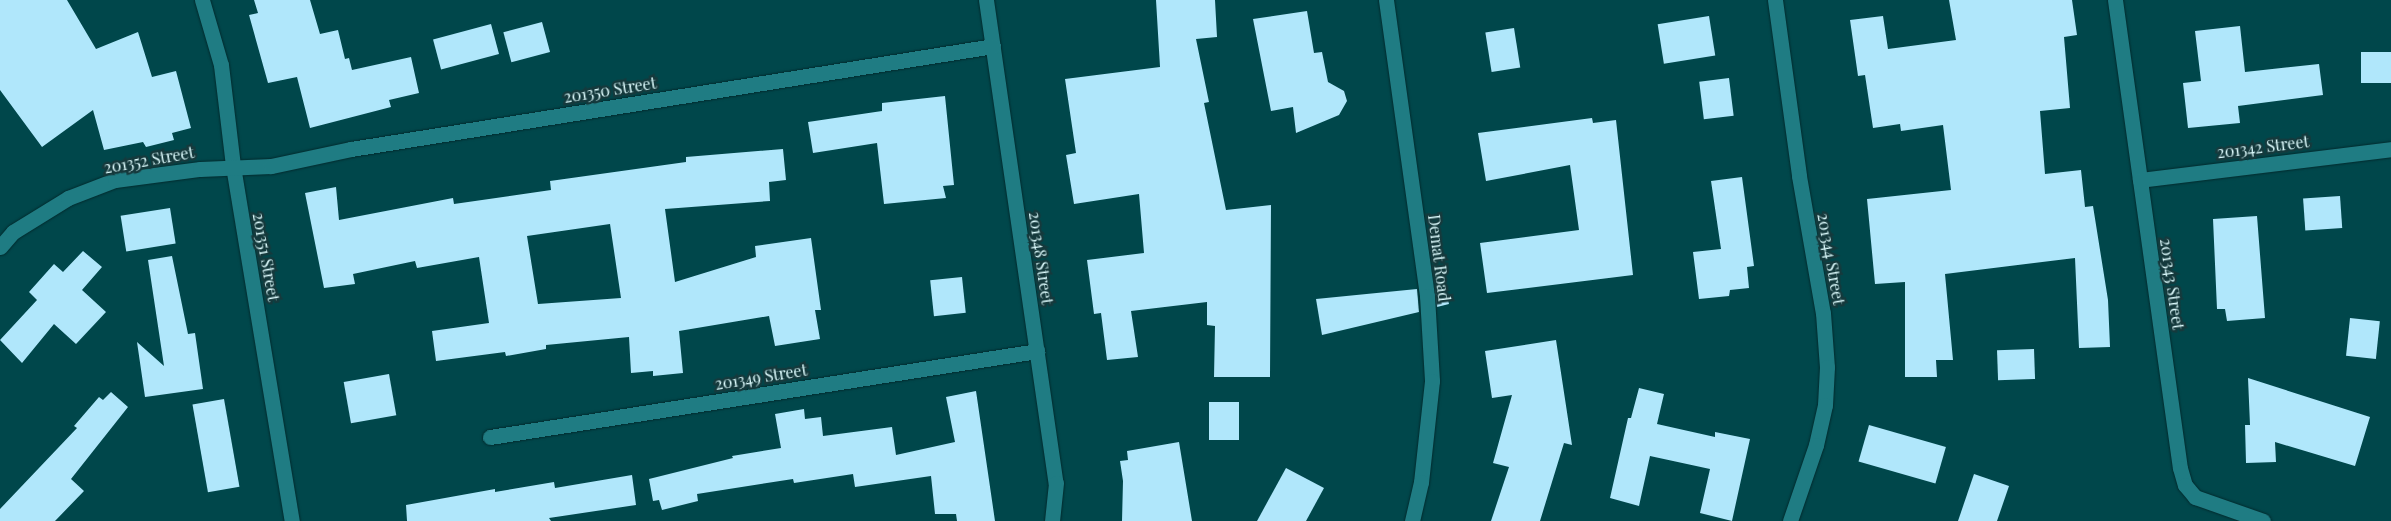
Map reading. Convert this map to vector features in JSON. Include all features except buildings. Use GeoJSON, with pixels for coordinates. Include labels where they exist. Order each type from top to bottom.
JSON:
{"type":"FeatureCollection","features":[{"type":"Feature","properties":{"kind":"street","name":"201351 Street"},"geometry":{"type":"LineString","coordinates":[[202,0],[222,65],[233,166],[292,521]]}},
{"type":"Feature","properties":{"kind":"street","name":"201348 Street"},"geometry":{"type":"LineString","coordinates":[[986,0],[1056,483],[1052,521]]}},
{"type":"Feature","properties":{"kind":"street","name":"Demat Road"},"geometry":{"type":"LineString","coordinates":[[1386,0],[1428,296],[1432,381],[1421,482],[1412,521]]}},
{"type":"Feature","properties":{"kind":"street","name":"201344 Street"},"geometry":{"type":"LineString","coordinates":[[1776,0],[1799,176],[1823,313],[1827,367],[1825,405],[1816,445],[1790,521]]}},
{"type":"Feature","properties":{"kind":"street","name":"201343 Street"},"geometry":{"type":"LineString","coordinates":[[2115,0],[2180,468],[2185,485],[2195,497],[2263,521]]}},
{"type":"Feature","properties":{"kind":"street","name":"201350 Street"},"geometry":{"type":"LineString","coordinates":[[233,166],[271,166],[351,149],[993,46]]}},
{"type":"Feature","properties":{"kind":"street","name":"201342 Street"},"geometry":{"type":"LineString","coordinates":[[2140,180],[2391,149]]}},
{"type":"Feature","properties":{"kind":"street","name":"201352 Street"},"geometry":{"type":"LineString","coordinates":[[0,247],[13,232],[68,198],[115,180],[233,166]]}},
{"type":"Feature","properties":{"kind":"street","name":"201349 Street"},"geometry":{"type":"LineString","coordinates":[[490,437],[1037,351]]}}]}
